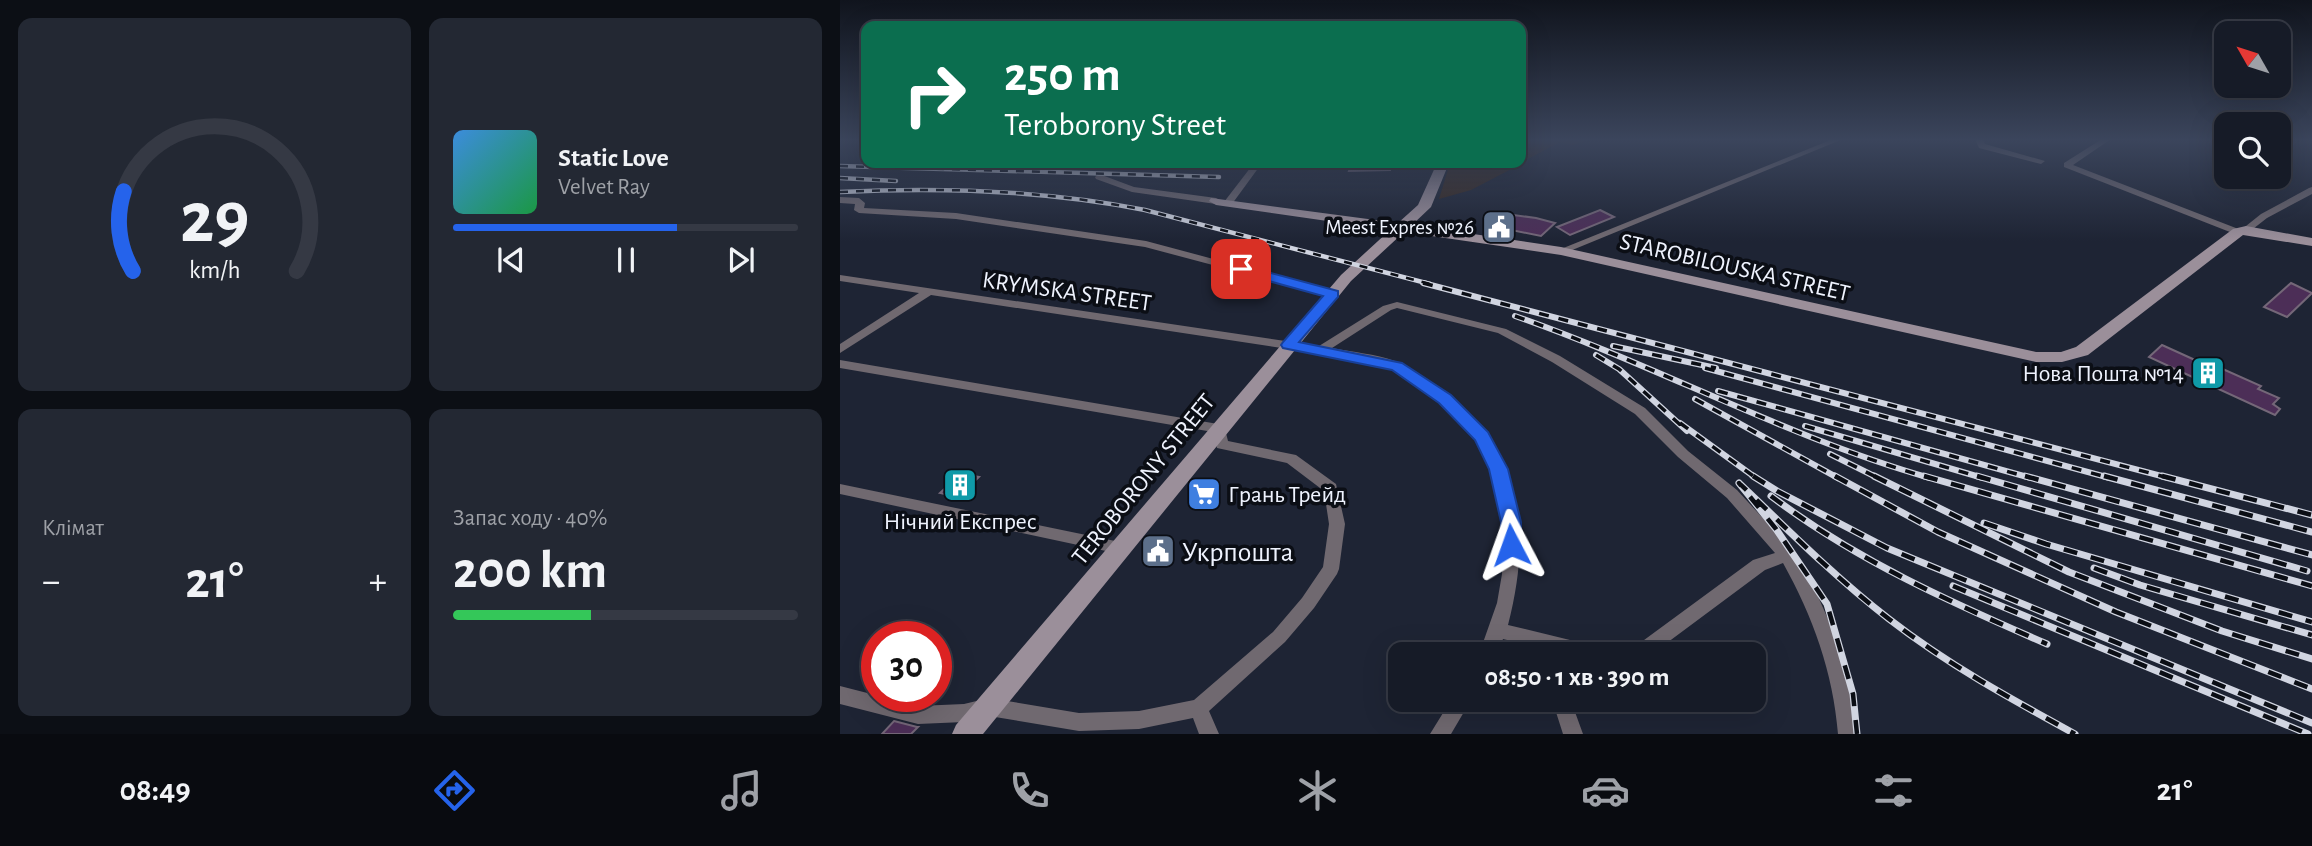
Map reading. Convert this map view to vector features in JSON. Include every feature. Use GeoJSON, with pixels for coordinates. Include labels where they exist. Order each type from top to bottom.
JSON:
{"type":"FeatureCollection","features":[{"type":"Feature","properties":{"kind":"street"},"geometry":{"type":"LineString","coordinates":[[1222,201],[1248,173]]}},
{"type":"Feature","properties":{"kind":"street","name":"TEROBORONY STREET"},"geometry":{"type":"LineString","coordinates":[[966,734],[1333,294],[1364,261],[1424,207],[1439,173]]}},
{"type":"Feature","properties":{"kind":"street"},"geometry":{"type":"LineString","coordinates":[[1561,251],[1754,173]]}},
{"type":"Feature","properties":{"kind":"street"},"geometry":{"type":"LineString","coordinates":[[2089,173],[2242,231],[2312,242]]}},
{"type":"Feature","properties":{"kind":"street","name":"STAROBILOUSKA STREET"},"geometry":{"type":"LineString","coordinates":[[1099,177],[1132,189],[1405,226],[1561,251],[2036,357],[2062,357],[2082,351],[2242,231],[2312,190]]}},
{"type":"Feature","properties":{"kind":"street"},"geometry":{"type":"LineString","coordinates":[[840,200],[856,200],[860,203],[859,210],[956,216],[1146,244],[1333,294]]}},
{"type":"Feature","properties":{"kind":"street","name":"KRYMSKA STREET"},"geometry":{"type":"LineString","coordinates":[[840,278],[1321,350],[1396,366],[1445,399],[1482,437],[1499,469],[1511,522],[1509,590],[1500,631],[1494,642]]}},
{"type":"Feature","properties":{"kind":"street"},"geometry":{"type":"LineString","coordinates":[[840,349],[928,292]]}},
{"type":"Feature","properties":{"kind":"street"},"geometry":{"type":"LineString","coordinates":[[1321,350],[1397,305],[1502,331],[1556,359],[1640,411],[1683,454],[1732,494],[1787,555],[1814,600],[1840,678],[1848,734]]}},
{"type":"Feature","properties":{"kind":"street"},"geometry":{"type":"LineString","coordinates":[[840,364],[1219,428],[1222,445],[1292,459],[1331,488],[1337,524],[1331,569],[1308,603],[1279,637],[1199,708],[1139,720],[1079,722],[989,707],[964,713],[918,715],[840,695]]}},
{"type":"Feature","properties":{"kind":"street"},"geometry":{"type":"LineString","coordinates":[[840,489],[1120,548]]}},
{"type":"Feature","properties":{"kind":"street"},"geometry":{"type":"LineString","coordinates":[[1656,642],[1759,565],[1787,555]]}},
{"type":"Feature","properties":{"kind":"street"},"geometry":{"type":"LineString","coordinates":[[1500,631],[1545,642]]}},
{"type":"Feature","properties":{"kind":"street"},"geometry":{"type":"LineString","coordinates":[[1199,708],[1209,734]]}},
{"type":"Feature","properties":{"kind":"street"},"geometry":{"type":"LineString","coordinates":[[1440,734],[1454,712]]}},
{"type":"Feature","properties":{"kind":"street"},"geometry":{"type":"LineString","coordinates":[[1565,712],[1573,734]]}},
{"type":"Feature","properties":{"kind":"shaded area"},"geometry":{"type":"Polygon","coordinates":[[[1447,173],[1503,173],[1471,190],[1439,199],[1447,173]]]}},
{"type":"Feature","properties":{"kind":"building"},"geometry":{"type":"Polygon","coordinates":[[[1600,210],[1614,217],[1570,235],[1557,227],[1600,210]]]}},
{"type":"Feature","properties":{"kind":"building"},"geometry":{"type":"Polygon","coordinates":[[[1499,213],[1555,223],[1541,236],[1486,225],[1499,213]]]}},
{"type":"Feature","properties":{"kind":"building"},"geometry":{"type":"Polygon","coordinates":[[[2291,283],[2312,293],[2287,317],[2264,307],[2291,283]]]}},
{"type":"Feature","properties":{"kind":"building","name":"Нова Пошта №14"},"geometry":{"type":"Polygon","coordinates":[[[2162,345],[2261,386],[2258,389],[2279,398],[2273,404],[2280,409],[2275,415],[2149,357],[2162,345]]]}},
{"type":"Feature","properties":{"kind":"building","name":"Нічний Експрес"},"geometry":{"type":"Polygon","coordinates":[[[961,474],[979,477],[958,497],[940,493],[961,474]]]}},
{"type":"Feature","properties":{"kind":"building"},"geometry":{"type":"Polygon","coordinates":[[[894,721],[918,727],[911,734],[882,734],[894,721]]]}},
{"type":"Feature","properties":{"kind":"railway"},"geometry":{"type":"LineString","coordinates":[[1090,173],[1219,177]]}},
{"type":"Feature","properties":{"kind":"railway"},"geometry":{"type":"LineString","coordinates":[[840,178],[896,181]]}},
{"type":"Feature","properties":{"kind":"railway"},"geometry":{"type":"LineString","coordinates":[[840,192],[955,190],[1031,194],[1107,203],[1145,210],[1430,284]]}},
{"type":"Feature","properties":{"kind":"railway"},"geometry":{"type":"LineString","coordinates":[[1423,283],[2169,478]]}},
{"type":"Feature","properties":{"kind":"railway"},"geometry":{"type":"LineString","coordinates":[[1515,316],[1619,356],[1824,442],[1930,478]]}},
{"type":"Feature","properties":{"kind":"railway"},"geometry":{"type":"LineString","coordinates":[[1613,346],[1716,368]]}},
{"type":"Feature","properties":{"kind":"railway"},"geometry":{"type":"LineString","coordinates":[[1596,355],[1619,369],[1687,431]]}},
{"type":"Feature","properties":{"kind":"railway"},"geometry":{"type":"LineString","coordinates":[[1705,368],[2110,478]]}},
{"type":"Feature","properties":{"kind":"railway"},"geometry":{"type":"LineString","coordinates":[[1718,391],[2031,478]]}},
{"type":"Feature","properties":{"kind":"railway"},"geometry":{"type":"LineString","coordinates":[[1695,399],[1838,478]]}},
{"type":"Feature","properties":{"kind":"railway"},"geometry":{"type":"LineString","coordinates":[[1680,423],[1755,477]]}},
{"type":"Feature","properties":{"kind":"railway"},"geometry":{"type":"LineString","coordinates":[[1805,426],[1983,478]]}},
{"type":"Feature","properties":{"kind":"railway"},"geometry":{"type":"LineString","coordinates":[[1830,454],[1874,476]]}},
{"type":"Feature","properties":{"kind":"railway"},"geometry":{"type":"LineString","coordinates":[[1835,476],[1938,532],[2116,612],[2312,689]]}},
{"type":"Feature","properties":{"kind":"railway"},"geometry":{"type":"LineString","coordinates":[[1874,476],[2069,572],[2222,631],[2312,659]]}},
{"type":"Feature","properties":{"kind":"railway"},"geometry":{"type":"LineString","coordinates":[[1874,476],[1878,478]]}},
{"type":"Feature","properties":{"kind":"railway"},"geometry":{"type":"LineString","coordinates":[[1924,476],[2312,586]]}},
{"type":"Feature","properties":{"kind":"railway"},"geometry":{"type":"LineString","coordinates":[[1977,476],[2307,571]]}},
{"type":"Feature","properties":{"kind":"railway"},"geometry":{"type":"LineString","coordinates":[[2025,476],[2312,555]]}},
{"type":"Feature","properties":{"kind":"railway"},"geometry":{"type":"LineString","coordinates":[[2104,476],[2312,532]]}},
{"type":"Feature","properties":{"kind":"railway"},"geometry":{"type":"LineString","coordinates":[[2162,476],[2312,515]]}},
{"type":"Feature","properties":{"kind":"railway"},"geometry":{"type":"LineString","coordinates":[[1755,477],[1887,548],[2312,723]]}},
{"type":"Feature","properties":{"kind":"railway"},"geometry":{"type":"LineString","coordinates":[[1857,734],[1853,694],[1827,604],[1776,529],[1739,483],[1831,570],[1889,619],[1956,666],[2075,734]]}},
{"type":"Feature","properties":{"kind":"railway"},"geometry":{"type":"LineString","coordinates":[[1771,496],[1870,560],[1939,596],[2047,644]]}},
{"type":"Feature","properties":{"kind":"railway"},"geometry":{"type":"LineString","coordinates":[[1984,523],[2046,544],[2312,622]]}},
{"type":"Feature","properties":{"kind":"railway"},"geometry":{"type":"LineString","coordinates":[[2094,568],[2140,585],[2312,635]]}},
{"type":"Feature","properties":{"kind":"railway"},"geometry":{"type":"LineString","coordinates":[[1953,586],[2308,734]]}},
{"type":"Feature","properties":{"kind":"place","name":"Meest Expres №26"},"geometry":{"type":"Point","coordinates":[1499,227]}},
{"type":"Feature","properties":{"kind":"place","name":"Нова Пошта №14"},"geometry":{"type":"Point","coordinates":[2208,373]}},
{"type":"Feature","properties":{"kind":"place","name":"Нічний Експрес"},"geometry":{"type":"Point","coordinates":[960,485]}},
{"type":"Feature","properties":{"kind":"place","name":"Грань Трейд"},"geometry":{"type":"Point","coordinates":[1204,494]}},
{"type":"Feature","properties":{"kind":"place","name":"Укрпошта"},"geometry":{"type":"Point","coordinates":[1158,551]}},
{"type":"Feature","properties":{"kind":"route"},"geometry":{"type":"LineString","coordinates":[[1241,269],[1333,294],[1289,345],[1396,366],[1445,399],[1482,437],[1499,469],[1511,522],[1511,545]]}}]}
